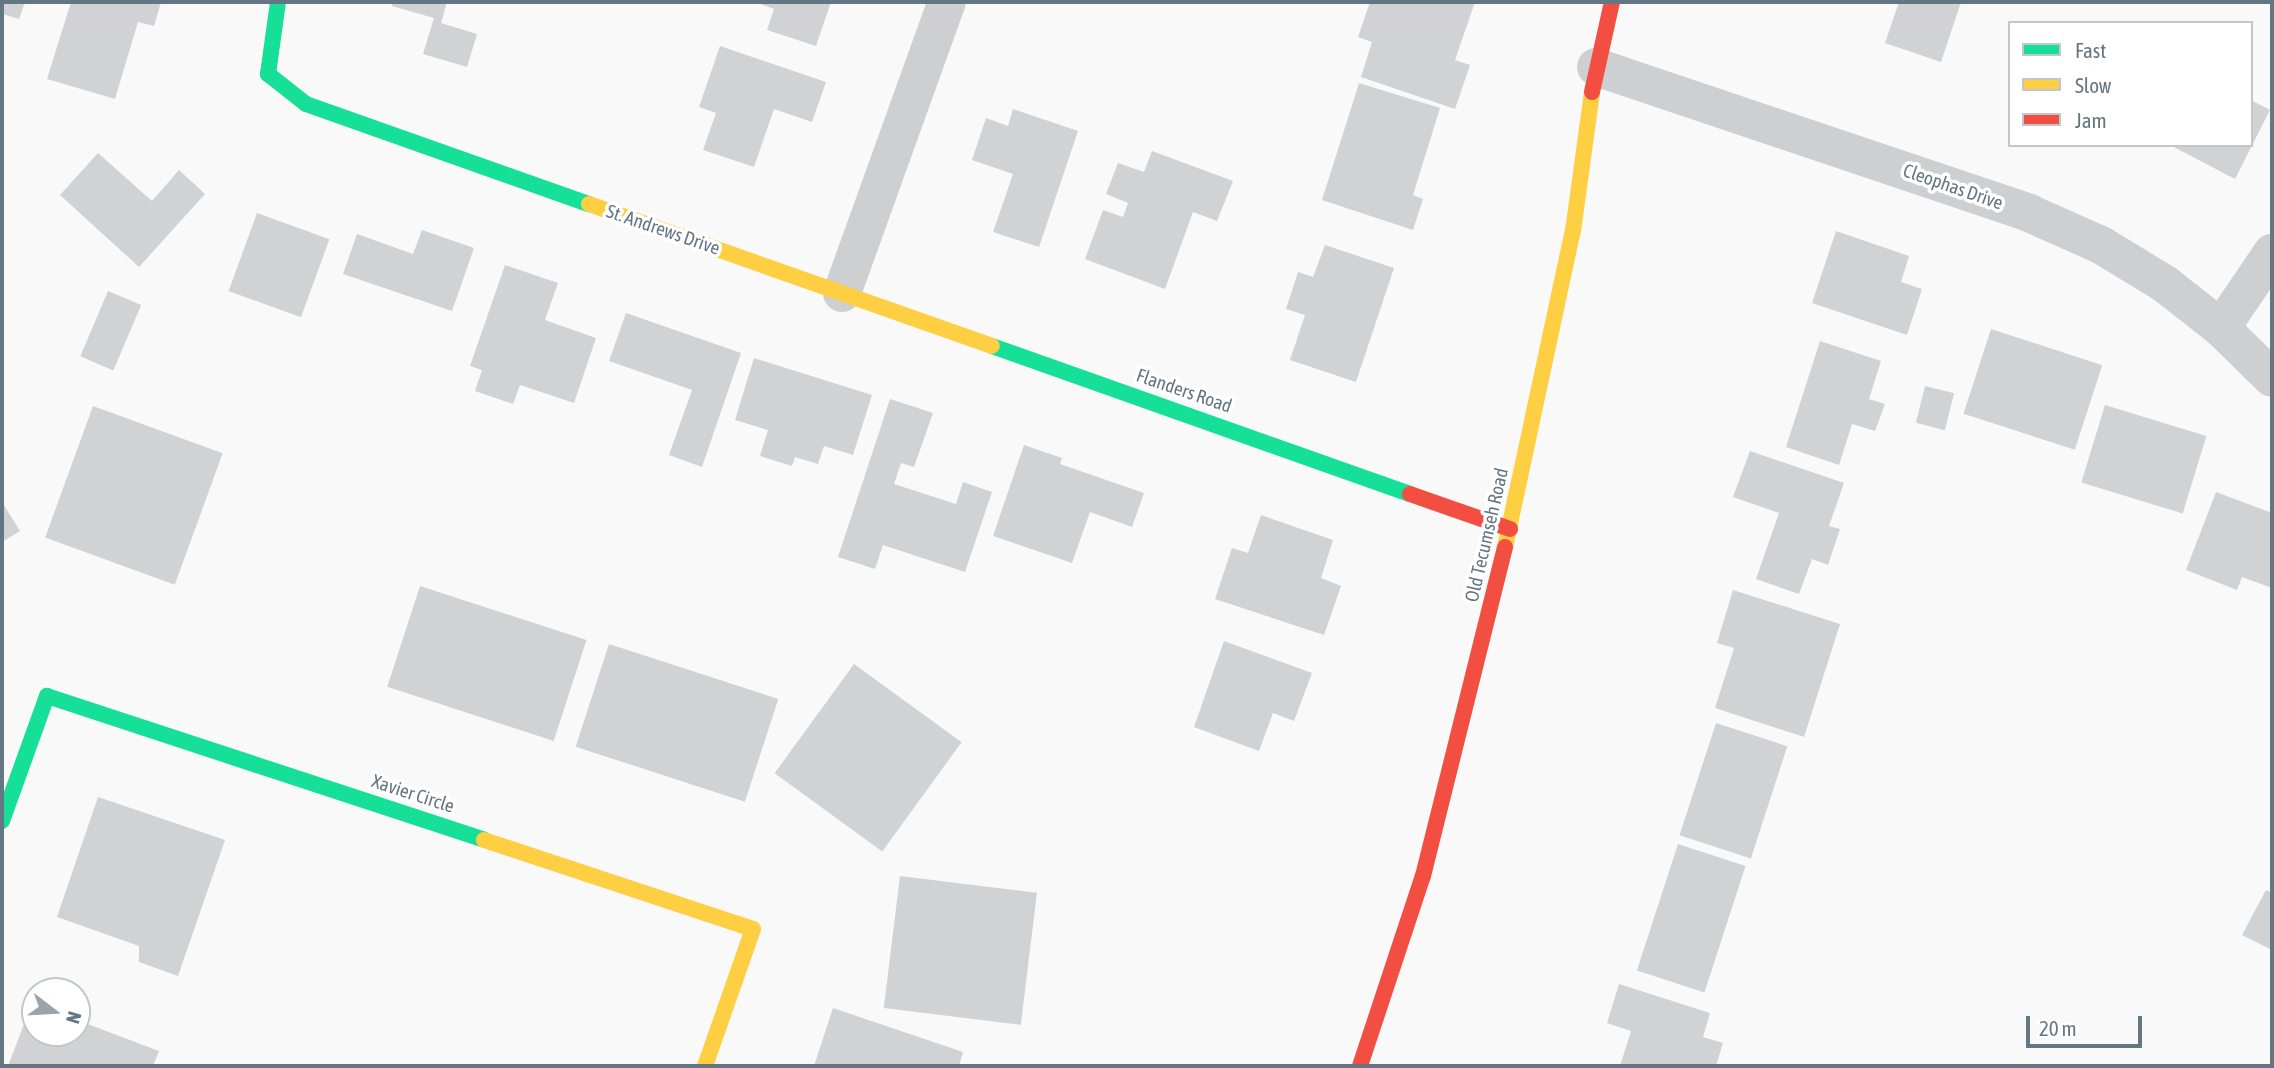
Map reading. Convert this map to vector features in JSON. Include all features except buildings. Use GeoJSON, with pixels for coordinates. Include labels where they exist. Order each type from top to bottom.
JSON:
{"type":"FeatureCollection","features":[{"type":"Feature","properties":{"kind":"street","name":"St. Andrews Drive"},"geometry":{"type":"LineString","coordinates":[[278,2],[268,74],[306,104],[842,293]]}},
{"type":"Feature","properties":{"kind":"street"},"geometry":{"type":"LineString","coordinates":[[842,293],[947,2]]}},
{"type":"Feature","properties":{"kind":"street","name":"Old Tecumseh Road"},"geometry":{"type":"LineString","coordinates":[[1360,1066],[1423,876],[1510,529],[1573,231],[1596,67],[1612,2]]}},
{"type":"Feature","properties":{"kind":"street","name":"Cleophas Drive"},"geometry":{"type":"LineString","coordinates":[[1596,67],[2029,213],[2101,245],[2165,284],[2221,328],[2272,378]]}},
{"type":"Feature","properties":{"kind":"street"},"geometry":{"type":"LineString","coordinates":[[2221,328],[2272,253]]}},
{"type":"Feature","properties":{"kind":"street","name":"Flanders Road"},"geometry":{"type":"LineString","coordinates":[[842,293],[1510,529]]}},
{"type":"Feature","properties":{"kind":"street","name":"Xavier Circle"},"geometry":{"type":"LineString","coordinates":[[2,821],[47,696],[753,929],[705,1066]]}},
{"type":"Feature","properties":{"kind":"traffic: fast"},"geometry":{"type":"LineString","coordinates":[[278,2],[268,74],[306,104],[589,204]]}},
{"type":"Feature","properties":{"kind":"traffic: fast"},"geometry":{"type":"LineString","coordinates":[[992,346],[1410,494]]}},
{"type":"Feature","properties":{"kind":"traffic: fast"},"geometry":{"type":"LineString","coordinates":[[2,821],[47,696],[484,840]]}},
{"type":"Feature","properties":{"kind":"traffic: slow"},"geometry":{"type":"LineString","coordinates":[[1505,547],[1573,231],[1592,92]]}},
{"type":"Feature","properties":{"kind":"traffic: slow"},"geometry":{"type":"LineString","coordinates":[[589,204],[992,346]]}},
{"type":"Feature","properties":{"kind":"traffic: slow"},"geometry":{"type":"LineString","coordinates":[[484,840],[753,929],[705,1066]]}},
{"type":"Feature","properties":{"kind":"traffic: jam"},"geometry":{"type":"LineString","coordinates":[[1592,92],[1612,2]]}},
{"type":"Feature","properties":{"kind":"traffic: jam"},"geometry":{"type":"LineString","coordinates":[[1410,494],[1510,529]]}},
{"type":"Feature","properties":{"kind":"traffic: jam"},"geometry":{"type":"LineString","coordinates":[[1360,1066],[1423,876],[1505,547]]}}]}
